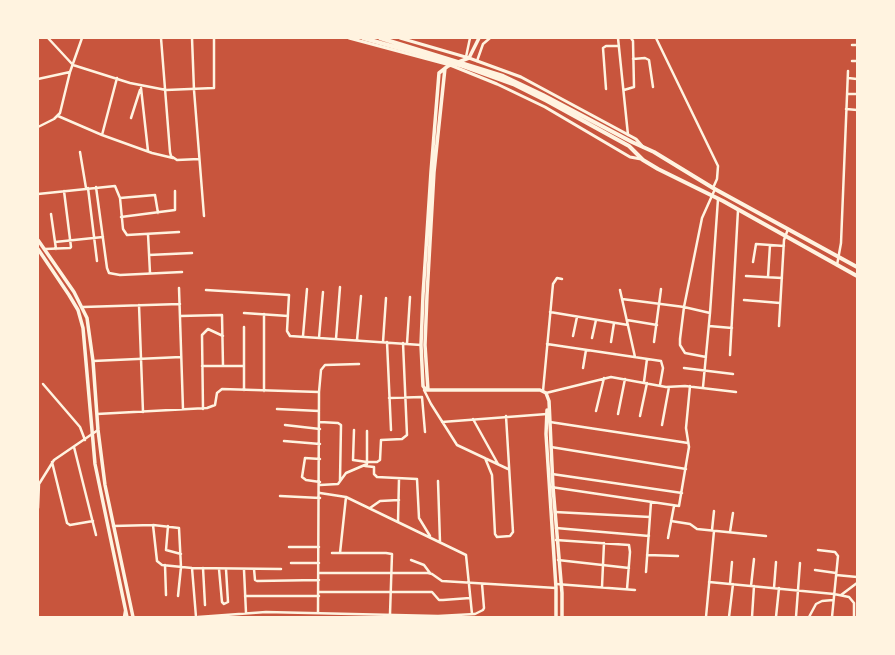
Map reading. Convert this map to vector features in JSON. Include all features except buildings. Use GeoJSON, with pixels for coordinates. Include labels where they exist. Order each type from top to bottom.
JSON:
{"type":"FeatureCollection","features":[{"type":"Feature","properties":{"kind":"highway"},"geometry":{"type":"LineString","coordinates":[[363,38],[463,66],[500,79],[547,100],[628,146],[641,159],[658,169],[718,199],[857,276]]}},
{"type":"Feature","properties":{"kind":"highway"},"geometry":{"type":"LineString","coordinates":[[380,38],[503,76],[551,98],[598,125],[654,152],[714,188],[857,267]]}},
{"type":"Feature","properties":{"kind":"main road"},"geometry":{"type":"LineString","coordinates":[[426,390],[422,374],[422,345],[431,172],[439,73],[444,68],[468,57],[479,38]]}},
{"type":"Feature","properties":{"kind":"main road"},"geometry":{"type":"LineString","coordinates":[[426,390],[425,345],[427,295],[434,172],[444,68]]}},
{"type":"Feature","properties":{"kind":"main road"},"geometry":{"type":"LineString","coordinates":[[38,240],[83,307],[89,328],[98,430],[105,485],[133,617]]}},
{"type":"Feature","properties":{"kind":"main road"},"geometry":{"type":"LineString","coordinates":[[38,250],[70,295],[81,318],[87,362],[92,435],[100,495],[125,610],[125,617]]}},
{"type":"Feature","properties":{"kind":"main road"},"geometry":{"type":"LineString","coordinates":[[426,390],[544,392],[548,401],[550,422],[548,446],[552,474],[551,487],[561,584],[562,617]]}},
{"type":"Feature","properties":{"kind":"main road"},"geometry":{"type":"LineString","coordinates":[[548,401],[548,446],[556,586],[556,617]]}},
{"type":"Feature","properties":{"kind":"street"},"geometry":{"type":"LineString","coordinates":[[48,38],[73,65],[141,87],[166,90],[214,88],[214,38]]}},
{"type":"Feature","properties":{"kind":"street"},"geometry":{"type":"LineString","coordinates":[[38,127],[58,116],[70,72],[82,38]]}},
{"type":"Feature","properties":{"kind":"street"},"geometry":{"type":"LineString","coordinates":[[161,38],[170,152],[174,158]]}},
{"type":"Feature","properties":{"kind":"street"},"geometry":{"type":"LineString","coordinates":[[192,38],[194,90],[204,216]]}},
{"type":"Feature","properties":{"kind":"street"},"geometry":{"type":"LineString","coordinates":[[349,38],[450,65],[497,84],[545,107],[630,157],[641,159]]}},
{"type":"Feature","properties":{"kind":"street"},"geometry":{"type":"LineString","coordinates":[[400,38],[468,57],[521,77],[628,135],[639,142],[644,148]]}},
{"type":"Feature","properties":{"kind":"street"},"geometry":{"type":"LineString","coordinates":[[468,57],[470,38]]}},
{"type":"Feature","properties":{"kind":"street"},"geometry":{"type":"LineString","coordinates":[[477,61],[483,44],[490,38]]}},
{"type":"Feature","properties":{"kind":"street"},"geometry":{"type":"LineString","coordinates":[[618,38],[628,135]]}},
{"type":"Feature","properties":{"kind":"street"},"geometry":{"type":"LineString","coordinates":[[624,90],[634,87],[631,38]]}},
{"type":"Feature","properties":{"kind":"street"},"geometry":{"type":"LineString","coordinates":[[656,38],[718,166],[717,178],[712,196],[702,218],[684,307],[680,339],[682,350],[685,353],[706,357]]}},
{"type":"Feature","properties":{"kind":"street"},"geometry":{"type":"LineString","coordinates":[[852,45],[857,45]]}},
{"type":"Feature","properties":{"kind":"street"},"geometry":{"type":"LineString","coordinates":[[606,89],[603,48],[606,46],[619,46]]}},
{"type":"Feature","properties":{"kind":"street"},"geometry":{"type":"LineString","coordinates":[[633,59],[645,58],[649,60],[653,87]]}},
{"type":"Feature","properties":{"kind":"street"},"geometry":{"type":"LineString","coordinates":[[852,60],[857,61]]}},
{"type":"Feature","properties":{"kind":"street"},"geometry":{"type":"LineString","coordinates":[[837,264],[839,257],[848,71]]}},
{"type":"Feature","properties":{"kind":"street"},"geometry":{"type":"LineString","coordinates":[[38,79],[70,72]]}},
{"type":"Feature","properties":{"kind":"street"},"geometry":{"type":"LineString","coordinates":[[102,135],[117,78]]}},
{"type":"Feature","properties":{"kind":"street"},"geometry":{"type":"LineString","coordinates":[[847,78],[857,79]]}},
{"type":"Feature","properties":{"kind":"street"},"geometry":{"type":"LineString","coordinates":[[131,118],[141,87]]}},
{"type":"Feature","properties":{"kind":"street"},"geometry":{"type":"LineString","coordinates":[[141,87],[148,152]]}},
{"type":"Feature","properties":{"kind":"street"},"geometry":{"type":"LineString","coordinates":[[847,94],[857,94]]}},
{"type":"Feature","properties":{"kind":"street"},"geometry":{"type":"LineString","coordinates":[[846,109],[857,110]]}},
{"type":"Feature","properties":{"kind":"street"},"geometry":{"type":"LineString","coordinates":[[58,116],[102,135],[148,152],[177,160],[199,159]]}},
{"type":"Feature","properties":{"kind":"street"},"geometry":{"type":"LineString","coordinates":[[80,152],[87,188],[97,261]]}},
{"type":"Feature","properties":{"kind":"street"},"geometry":{"type":"LineString","coordinates":[[38,194],[115,186],[120,198],[121,217],[125,233],[127,235],[179,232]]}},
{"type":"Feature","properties":{"kind":"street"},"geometry":{"type":"LineString","coordinates":[[96,187],[109,274],[115,276],[182,272]]}},
{"type":"Feature","properties":{"kind":"street"},"geometry":{"type":"LineString","coordinates":[[45,249],[70,248],[72,240],[64,191]]}},
{"type":"Feature","properties":{"kind":"street"},"geometry":{"type":"LineString","coordinates":[[121,217],[175,210],[175,191]]}},
{"type":"Feature","properties":{"kind":"street"},"geometry":{"type":"LineString","coordinates":[[120,198],[155,195],[158,213]]}},
{"type":"Feature","properties":{"kind":"street"},"geometry":{"type":"LineString","coordinates":[[703,387],[718,199]]}},
{"type":"Feature","properties":{"kind":"street"},"geometry":{"type":"LineString","coordinates":[[730,355],[738,210]]}},
{"type":"Feature","properties":{"kind":"street"},"geometry":{"type":"LineString","coordinates":[[51,214],[56,249]]}},
{"type":"Feature","properties":{"kind":"street"},"geometry":{"type":"LineString","coordinates":[[779,326],[784,246],[788,228]]}},
{"type":"Feature","properties":{"kind":"street"},"geometry":{"type":"LineString","coordinates":[[148,234],[150,273]]}},
{"type":"Feature","properties":{"kind":"street"},"geometry":{"type":"LineString","coordinates":[[55,242],[103,237]]}},
{"type":"Feature","properties":{"kind":"street"},"geometry":{"type":"LineString","coordinates":[[753,262],[756,244],[784,246]]}},
{"type":"Feature","properties":{"kind":"street"},"geometry":{"type":"LineString","coordinates":[[768,277],[770,245]]}},
{"type":"Feature","properties":{"kind":"street"},"geometry":{"type":"LineString","coordinates":[[149,255],[192,253]]}},
{"type":"Feature","properties":{"kind":"street"},"geometry":{"type":"LineString","coordinates":[[746,276],[782,278]]}},
{"type":"Feature","properties":{"kind":"street"},"geometry":{"type":"LineString","coordinates":[[562,279],[557,278],[552,284],[544,392],[604,378],[625,379],[669,387],[690,386],[736,392]]}},
{"type":"Feature","properties":{"kind":"street"},"geometry":{"type":"LineString","coordinates":[[336,339],[340,287]]}},
{"type":"Feature","properties":{"kind":"street"},"geometry":{"type":"LineString","coordinates":[[179,288],[183,409]]}},
{"type":"Feature","properties":{"kind":"street"},"geometry":{"type":"LineString","coordinates":[[303,336],[307,289]]}},
{"type":"Feature","properties":{"kind":"street"},"geometry":{"type":"LineString","coordinates":[[654,342],[661,289]]}},
{"type":"Feature","properties":{"kind":"street"},"geometry":{"type":"LineString","coordinates":[[206,290],[288,295],[287,334],[319,338],[422,345]]}},
{"type":"Feature","properties":{"kind":"street"},"geometry":{"type":"LineString","coordinates":[[620,290],[635,358]]}},
{"type":"Feature","properties":{"kind":"street"},"geometry":{"type":"LineString","coordinates":[[319,338],[323,292]]}},
{"type":"Feature","properties":{"kind":"street"},"geometry":{"type":"LineString","coordinates":[[357,340],[360,296]]}},
{"type":"Feature","properties":{"kind":"street"},"geometry":{"type":"LineString","coordinates":[[407,344],[410,297]]}},
{"type":"Feature","properties":{"kind":"street"},"geometry":{"type":"LineString","coordinates":[[383,342],[386,298]]}},
{"type":"Feature","properties":{"kind":"street"},"geometry":{"type":"LineString","coordinates":[[622,299],[660,303],[710,313]]}},
{"type":"Feature","properties":{"kind":"street"},"geometry":{"type":"LineString","coordinates":[[744,300],[780,303]]}},
{"type":"Feature","properties":{"kind":"street"},"geometry":{"type":"LineString","coordinates":[[83,307],[180,304]]}},
{"type":"Feature","properties":{"kind":"street"},"geometry":{"type":"LineString","coordinates":[[139,305],[143,412]]}},
{"type":"Feature","properties":{"kind":"street"},"geometry":{"type":"LineString","coordinates":[[550,312],[628,325]]}},
{"type":"Feature","properties":{"kind":"street"},"geometry":{"type":"LineString","coordinates":[[244,313],[288,316]]}},
{"type":"Feature","properties":{"kind":"street"},"geometry":{"type":"LineString","coordinates":[[264,314],[264,391]]}},
{"type":"Feature","properties":{"kind":"street"},"geometry":{"type":"LineString","coordinates":[[180,316],[222,316],[223,366]]}},
{"type":"Feature","properties":{"kind":"street"},"geometry":{"type":"LineString","coordinates":[[573,336],[576,316]]}},
{"type":"Feature","properties":{"kind":"street"},"geometry":{"type":"LineString","coordinates":[[592,338],[596,320]]}},
{"type":"Feature","properties":{"kind":"street"},"geometry":{"type":"LineString","coordinates":[[627,320],[657,325]]}},
{"type":"Feature","properties":{"kind":"street"},"geometry":{"type":"LineString","coordinates":[[611,342],[614,323]]}},
{"type":"Feature","properties":{"kind":"street"},"geometry":{"type":"LineString","coordinates":[[709,326],[732,328]]}},
{"type":"Feature","properties":{"kind":"street"},"geometry":{"type":"LineString","coordinates":[[244,327],[244,390]]}},
{"type":"Feature","properties":{"kind":"street"},"geometry":{"type":"LineString","coordinates":[[203,409],[203,333],[208,329],[223,336]]}},
{"type":"Feature","properties":{"kind":"street"},"geometry":{"type":"LineString","coordinates":[[387,342],[391,430]]}},
{"type":"Feature","properties":{"kind":"street"},"geometry":{"type":"LineString","coordinates":[[354,430],[353,460],[367,462],[380,460],[381,440],[402,439],[407,435],[403,343]]}},
{"type":"Feature","properties":{"kind":"street"},"geometry":{"type":"LineString","coordinates":[[547,344],[663,362],[660,386]]}},
{"type":"Feature","properties":{"kind":"street"},"geometry":{"type":"LineString","coordinates":[[583,368],[586,350]]}},
{"type":"Feature","properties":{"kind":"street"},"geometry":{"type":"LineString","coordinates":[[93,360],[181,357]]}},
{"type":"Feature","properties":{"kind":"street"},"geometry":{"type":"LineString","coordinates":[[640,416],[647,359]]}},
{"type":"Feature","properties":{"kind":"street"},"geometry":{"type":"LineString","coordinates":[[318,612],[320,498],[319,392],[323,366],[359,364]]}},
{"type":"Feature","properties":{"kind":"street"},"geometry":{"type":"LineString","coordinates":[[202,366],[244,366]]}},
{"type":"Feature","properties":{"kind":"street"},"geometry":{"type":"LineString","coordinates":[[684,368],[733,374]]}},
{"type":"Feature","properties":{"kind":"street"},"geometry":{"type":"LineString","coordinates":[[596,411],[604,378]]}},
{"type":"Feature","properties":{"kind":"street"},"geometry":{"type":"LineString","coordinates":[[618,414],[625,379]]}},
{"type":"Feature","properties":{"kind":"street"},"geometry":{"type":"LineString","coordinates":[[43,384],[80,427],[85,440]]}},
{"type":"Feature","properties":{"kind":"street"},"geometry":{"type":"LineString","coordinates":[[551,487],[674,506],[680,505],[686,468],[688,443],[686,428],[690,386]]}},
{"type":"Feature","properties":{"kind":"street"},"geometry":{"type":"LineString","coordinates":[[662,425],[669,387]]}},
{"type":"Feature","properties":{"kind":"street"},"geometry":{"type":"LineString","coordinates":[[97,414],[203,409],[215,405],[219,390],[319,392]]}},
{"type":"Feature","properties":{"kind":"street"},"geometry":{"type":"LineString","coordinates":[[426,390],[431,404],[457,445],[508,469]]}},
{"type":"Feature","properties":{"kind":"street"},"geometry":{"type":"LineString","coordinates":[[389,398],[422,397],[425,432]]}},
{"type":"Feature","properties":{"kind":"street"},"geometry":{"type":"LineString","coordinates":[[278,409],[319,410]]}},
{"type":"Feature","properties":{"kind":"street"},"geometry":{"type":"LineString","coordinates":[[442,422],[547,414]]}},
{"type":"Feature","properties":{"kind":"street"},"geometry":{"type":"LineString","coordinates":[[485,458],[492,475],[495,534],[498,537],[510,536],[512,534],[506,416]]}},
{"type":"Feature","properties":{"kind":"street"},"geometry":{"type":"LineString","coordinates":[[473,419],[498,464]]}},
{"type":"Feature","properties":{"kind":"street"},"geometry":{"type":"LineString","coordinates":[[320,422],[342,425],[340,481]]}},
{"type":"Feature","properties":{"kind":"street"},"geometry":{"type":"LineString","coordinates":[[550,422],[688,443]]}},
{"type":"Feature","properties":{"kind":"street"},"geometry":{"type":"LineString","coordinates":[[285,425],[320,429]]}},
{"type":"Feature","properties":{"kind":"street"},"geometry":{"type":"LineString","coordinates":[[38,508],[39,484],[52,462],[98,430]]}},
{"type":"Feature","properties":{"kind":"street"},"geometry":{"type":"LineString","coordinates":[[365,466],[367,462],[367,431]]}},
{"type":"Feature","properties":{"kind":"street"},"geometry":{"type":"LineString","coordinates":[[284,441],[320,444]]}},
{"type":"Feature","properties":{"kind":"street"},"geometry":{"type":"LineString","coordinates":[[548,446],[686,468]]}},
{"type":"Feature","properties":{"kind":"street"},"geometry":{"type":"LineString","coordinates":[[74,447],[96,535]]}},
{"type":"Feature","properties":{"kind":"street"},"geometry":{"type":"LineString","coordinates":[[320,459],[305,458],[302,477],[306,480],[320,484],[335,485],[346,473],[365,466],[374,467],[374,474],[377,477],[399,479],[414,478],[418,481],[419,518],[430,538]]}},
{"type":"Feature","properties":{"kind":"street"},"geometry":{"type":"LineString","coordinates":[[52,462],[67,523],[70,525],[93,521]]}},
{"type":"Feature","properties":{"kind":"street"},"geometry":{"type":"LineString","coordinates":[[552,474],[682,493]]}},
{"type":"Feature","properties":{"kind":"street"},"geometry":{"type":"LineString","coordinates":[[398,522],[399,479]]}},
{"type":"Feature","properties":{"kind":"street"},"geometry":{"type":"LineString","coordinates":[[438,481],[440,542]]}},
{"type":"Feature","properties":{"kind":"street"},"geometry":{"type":"LineString","coordinates":[[320,493],[346,497],[466,555],[472,614]]}},
{"type":"Feature","properties":{"kind":"street"},"geometry":{"type":"LineString","coordinates":[[280,496],[320,498]]}},
{"type":"Feature","properties":{"kind":"street"},"geometry":{"type":"LineString","coordinates":[[340,553],[346,497]]}},
{"type":"Feature","properties":{"kind":"street"},"geometry":{"type":"LineString","coordinates":[[369,508],[380,501],[399,500]]}},
{"type":"Feature","properties":{"kind":"street"},"geometry":{"type":"LineString","coordinates":[[646,572],[651,502]]}},
{"type":"Feature","properties":{"kind":"street"},"geometry":{"type":"LineString","coordinates":[[668,538],[674,506]]}},
{"type":"Feature","properties":{"kind":"street"},"geometry":{"type":"LineString","coordinates":[[706,617],[714,511]]}},
{"type":"Feature","properties":{"kind":"street"},"geometry":{"type":"LineString","coordinates":[[554,512],[650,517]]}},
{"type":"Feature","properties":{"kind":"street"},"geometry":{"type":"LineString","coordinates":[[730,532],[733,513]]}},
{"type":"Feature","properties":{"kind":"street"},"geometry":{"type":"LineString","coordinates":[[671,521],[690,524],[697,529],[766,536]]}},
{"type":"Feature","properties":{"kind":"street"},"geometry":{"type":"LineString","coordinates":[[153,525],[158,564],[192,568],[281,570]]}},
{"type":"Feature","properties":{"kind":"street"},"geometry":{"type":"LineString","coordinates":[[113,526],[168,526],[177,527],[181,531],[181,567],[178,596]]}},
{"type":"Feature","properties":{"kind":"street"},"geometry":{"type":"LineString","coordinates":[[168,526],[166,550],[181,554]]}},
{"type":"Feature","properties":{"kind":"street"},"geometry":{"type":"LineString","coordinates":[[556,528],[649,536]]}},
{"type":"Feature","properties":{"kind":"street"},"geometry":{"type":"LineString","coordinates":[[556,540],[629,545],[630,552],[627,589]]}},
{"type":"Feature","properties":{"kind":"street"},"geometry":{"type":"LineString","coordinates":[[602,587],[604,543]]}},
{"type":"Feature","properties":{"kind":"street"},"geometry":{"type":"LineString","coordinates":[[289,547],[319,547]]}},
{"type":"Feature","properties":{"kind":"street"},"geometry":{"type":"LineString","coordinates":[[818,550],[838,554],[832,617]]}},
{"type":"Feature","properties":{"kind":"street"},"geometry":{"type":"LineString","coordinates":[[332,554],[389,553],[393,557],[390,614]]}},
{"type":"Feature","properties":{"kind":"street"},"geometry":{"type":"LineString","coordinates":[[647,555],[678,556]]}},
{"type":"Feature","properties":{"kind":"street"},"geometry":{"type":"LineString","coordinates":[[751,586],[754,559]]}},
{"type":"Feature","properties":{"kind":"street"},"geometry":{"type":"LineString","coordinates":[[411,560],[424,566],[430,573],[442,581],[482,584],[556,586],[561,584],[635,590]]}},
{"type":"Feature","properties":{"kind":"street"},"geometry":{"type":"LineString","coordinates":[[558,560],[629,568]]}},
{"type":"Feature","properties":{"kind":"street"},"geometry":{"type":"LineString","coordinates":[[729,617],[732,562]]}},
{"type":"Feature","properties":{"kind":"street"},"geometry":{"type":"LineString","coordinates":[[774,588],[776,562]]}},
{"type":"Feature","properties":{"kind":"street"},"geometry":{"type":"LineString","coordinates":[[291,563],[319,563]]}},
{"type":"Feature","properties":{"kind":"street"},"geometry":{"type":"LineString","coordinates":[[796,617],[800,563]]}},
{"type":"Feature","properties":{"kind":"street"},"geometry":{"type":"LineString","coordinates":[[165,565],[166,595]]}},
{"type":"Feature","properties":{"kind":"street"},"geometry":{"type":"LineString","coordinates":[[192,568],[197,617],[246,613],[318,612],[438,616],[472,614],[480,613],[484,608],[482,584]]}},
{"type":"Feature","properties":{"kind":"street"},"geometry":{"type":"LineString","coordinates":[[203,568],[205,605]]}},
{"type":"Feature","properties":{"kind":"street"},"geometry":{"type":"LineString","coordinates":[[219,569],[222,602],[224,604],[228,602],[226,569]]}},
{"type":"Feature","properties":{"kind":"street"},"geometry":{"type":"LineString","coordinates":[[244,570],[246,613]]}},
{"type":"Feature","properties":{"kind":"street"},"geometry":{"type":"LineString","coordinates":[[254,570],[255,580],[257,581],[319,580]]}},
{"type":"Feature","properties":{"kind":"street"},"geometry":{"type":"LineString","coordinates":[[816,570],[857,577]]}},
{"type":"Feature","properties":{"kind":"street"},"geometry":{"type":"LineString","coordinates":[[319,573],[430,573]]}},
{"type":"Feature","properties":{"kind":"street"},"geometry":{"type":"LineString","coordinates":[[709,582],[841,595],[849,597],[853,600],[854,617]]}},
{"type":"Feature","properties":{"kind":"street"},"geometry":{"type":"LineString","coordinates":[[841,595],[857,583]]}},
{"type":"Feature","properties":{"kind":"street"},"geometry":{"type":"LineString","coordinates":[[752,617],[754,586]]}},
{"type":"Feature","properties":{"kind":"street"},"geometry":{"type":"LineString","coordinates":[[776,617],[779,588]]}},
{"type":"Feature","properties":{"kind":"street"},"geometry":{"type":"LineString","coordinates":[[319,592],[432,592],[439,600],[470,598]]}},
{"type":"Feature","properties":{"kind":"street"},"geometry":{"type":"LineString","coordinates":[[245,596],[319,596]]}},
{"type":"Feature","properties":{"kind":"street"},"geometry":{"type":"LineString","coordinates":[[809,617],[816,604],[822,601],[833,600]]}}]}
